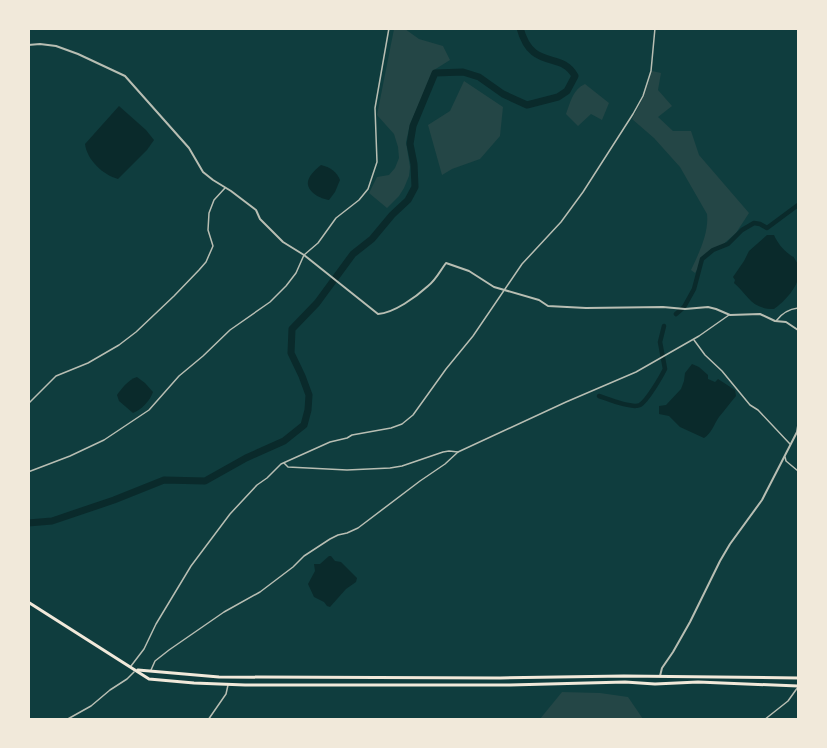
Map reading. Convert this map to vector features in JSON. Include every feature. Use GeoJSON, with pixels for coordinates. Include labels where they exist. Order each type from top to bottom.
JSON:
{"type":"FeatureCollection","features":[{"type":"Feature","properties":{"kind":"highway"},"geometry":{"type":"LineString","coordinates":[[28,602],[149,679],[228,684],[625,682],[655,684],[698,682],[798,687]]}},
{"type":"Feature","properties":{"kind":"highway"},"geometry":{"type":"LineString","coordinates":[[136,670],[219,677],[798,678]]}},
{"type":"Feature","properties":{"kind":"highway"},"geometry":{"type":"LineString","coordinates":[[624,676],[625,682]]}},
{"type":"Feature","properties":{"kind":"street"},"geometry":{"type":"LineString","coordinates":[[28,472],[104,440],[149,411],[179,376],[230,330],[270,302],[286,286],[296,273],[304,255],[318,243],[336,218],[359,200],[368,189],[377,162],[375,108],[389,28]]}},
{"type":"Feature","properties":{"kind":"street"},"geometry":{"type":"LineString","coordinates":[[130,666],[144,649],[186,573],[257,485],[281,464],[330,442],[352,435],[391,429],[408,420],[418,409],[473,336],[522,264],[584,192],[633,114],[651,71],[655,28]]}},
{"type":"Feature","properties":{"kind":"street"},"geometry":{"type":"LineString","coordinates":[[28,45],[57,46],[125,76],[189,148],[203,172],[256,210],[260,219],[283,242],[304,255],[378,314],[386,313],[407,302],[429,285],[446,263],[469,271],[494,287],[539,300],[552,307],[685,309],[708,307],[730,315]]}},
{"type":"Feature","properties":{"kind":"street"},"geometry":{"type":"LineString","coordinates":[[28,404],[56,376],[88,363],[136,332],[199,270],[206,262],[213,246],[208,230],[209,213],[213,200],[225,187]]}},
{"type":"Feature","properties":{"kind":"street"},"geometry":{"type":"LineString","coordinates":[[776,321],[787,311],[798,308]]}},
{"type":"Feature","properties":{"kind":"street"},"geometry":{"type":"LineString","coordinates":[[151,670],[155,661],[169,650],[224,612],[260,591],[304,556],[330,539],[358,528],[458,452],[636,372],[730,315],[760,314],[776,321],[786,322],[798,330]]}},
{"type":"Feature","properties":{"kind":"street"},"geometry":{"type":"LineString","coordinates":[[693,339],[750,405],[758,410],[790,445]]}},
{"type":"Feature","properties":{"kind":"street"},"geometry":{"type":"LineString","coordinates":[[660,676],[662,668],[690,622],[720,561],[762,500],[798,426]]}},
{"type":"Feature","properties":{"kind":"street"},"geometry":{"type":"LineString","coordinates":[[284,463],[288,466],[347,470],[390,468],[443,452],[458,452]]}},
{"type":"Feature","properties":{"kind":"street"},"geometry":{"type":"LineString","coordinates":[[784,457],[798,471]]}},
{"type":"Feature","properties":{"kind":"street"},"geometry":{"type":"LineString","coordinates":[[66,720],[91,705],[136,670]]}},
{"type":"Feature","properties":{"kind":"street"},"geometry":{"type":"LineString","coordinates":[[208,720],[226,694],[228,684]]}},
{"type":"Feature","properties":{"kind":"street"},"geometry":{"type":"LineString","coordinates":[[764,720],[788,701],[798,687]]}},
{"type":"Feature","properties":{"kind":"shaded area"},"geometry":{"type":"Polygon","coordinates":[[[394,29],[405,29],[419,39],[443,46],[450,60],[434,70],[410,124],[406,142],[409,176],[399,196],[387,208],[369,193],[377,177],[389,175],[399,158],[394,134],[377,115],[394,29]]]}},
{"type":"Feature","properties":{"kind":"shaded area"},"geometry":{"type":"Polygon","coordinates":[[[652,71],[661,73],[658,90],[672,106],[658,117],[673,131],[691,131],[699,155],[749,213],[736,233],[720,247],[711,249],[695,273],[691,270],[705,236],[707,214],[680,167],[654,138],[632,119],[644,96],[652,71]]]}},
{"type":"Feature","properties":{"kind":"shaded area"},"geometry":{"type":"Polygon","coordinates":[[[464,81],[503,107],[500,136],[480,159],[442,175],[428,125],[450,111],[464,81]]]}},
{"type":"Feature","properties":{"kind":"shaded area"},"geometry":{"type":"Polygon","coordinates":[[[585,84],[609,103],[602,120],[591,114],[578,126],[566,114],[575,93],[585,84]]]}},
{"type":"Feature","properties":{"kind":"shaded area"},"geometry":{"type":"Polygon","coordinates":[[[119,106],[154,140],[118,179],[97,166],[89,156],[85,144],[119,106]]]}},
{"type":"Feature","properties":{"kind":"shaded area"},"geometry":{"type":"Polygon","coordinates":[[[321,165],[333,170],[340,180],[329,200],[315,194],[308,185],[310,176],[321,165]]]}},
{"type":"Feature","properties":{"kind":"shaded area"},"geometry":{"type":"Polygon","coordinates":[[[767,235],[774,235],[782,248],[794,257],[799,268],[794,288],[774,309],[760,307],[751,301],[734,283],[733,277],[749,251],[767,235]]]}},
{"type":"Feature","properties":{"kind":"shaded area"},"geometry":{"type":"Polygon","coordinates":[[[692,364],[708,375],[708,379],[715,382],[718,379],[735,390],[736,396],[704,438],[680,427],[669,416],[659,414],[659,406],[666,405],[681,389],[685,373],[692,364]]]}},
{"type":"Feature","properties":{"kind":"shaded area"},"geometry":{"type":"Polygon","coordinates":[[[137,377],[153,392],[145,405],[133,413],[119,401],[117,395],[128,382],[137,377]]]}},
{"type":"Feature","properties":{"kind":"shaded area"},"geometry":{"type":"Polygon","coordinates":[[[329,556],[341,562],[357,578],[356,582],[346,589],[330,607],[314,597],[308,584],[315,571],[314,564],[320,564],[329,556]]]}},
{"type":"Feature","properties":{"kind":"shaded area"},"geometry":{"type":"Polygon","coordinates":[[[562,692],[600,693],[628,697],[643,719],[540,719],[562,692]]]}},
{"type":"Feature","properties":{"kind":"waterway"},"geometry":{"type":"LineString","coordinates":[[28,523],[52,521],[164,480],[205,481],[246,458],[284,441],[304,425],[309,395],[291,353],[292,329],[317,303],[353,254],[372,239],[408,200],[415,187],[410,144],[413,126],[435,73],[463,72],[479,77],[503,94],[527,105],[558,97],[567,91],[575,76],[569,68],[539,56],[532,50],[525,42],[520,28]]}},
{"type":"Feature","properties":{"kind":"waterway"},"geometry":{"type":"LineString","coordinates":[[676,314],[684,307],[694,289],[702,259],[713,250],[728,244],[742,230],[754,223],[767,228],[798,205]]}},
{"type":"Feature","properties":{"kind":"waterway"},"geometry":{"type":"LineString","coordinates":[[599,396],[631,406],[643,403],[665,369],[660,342],[664,326]]}}]}
